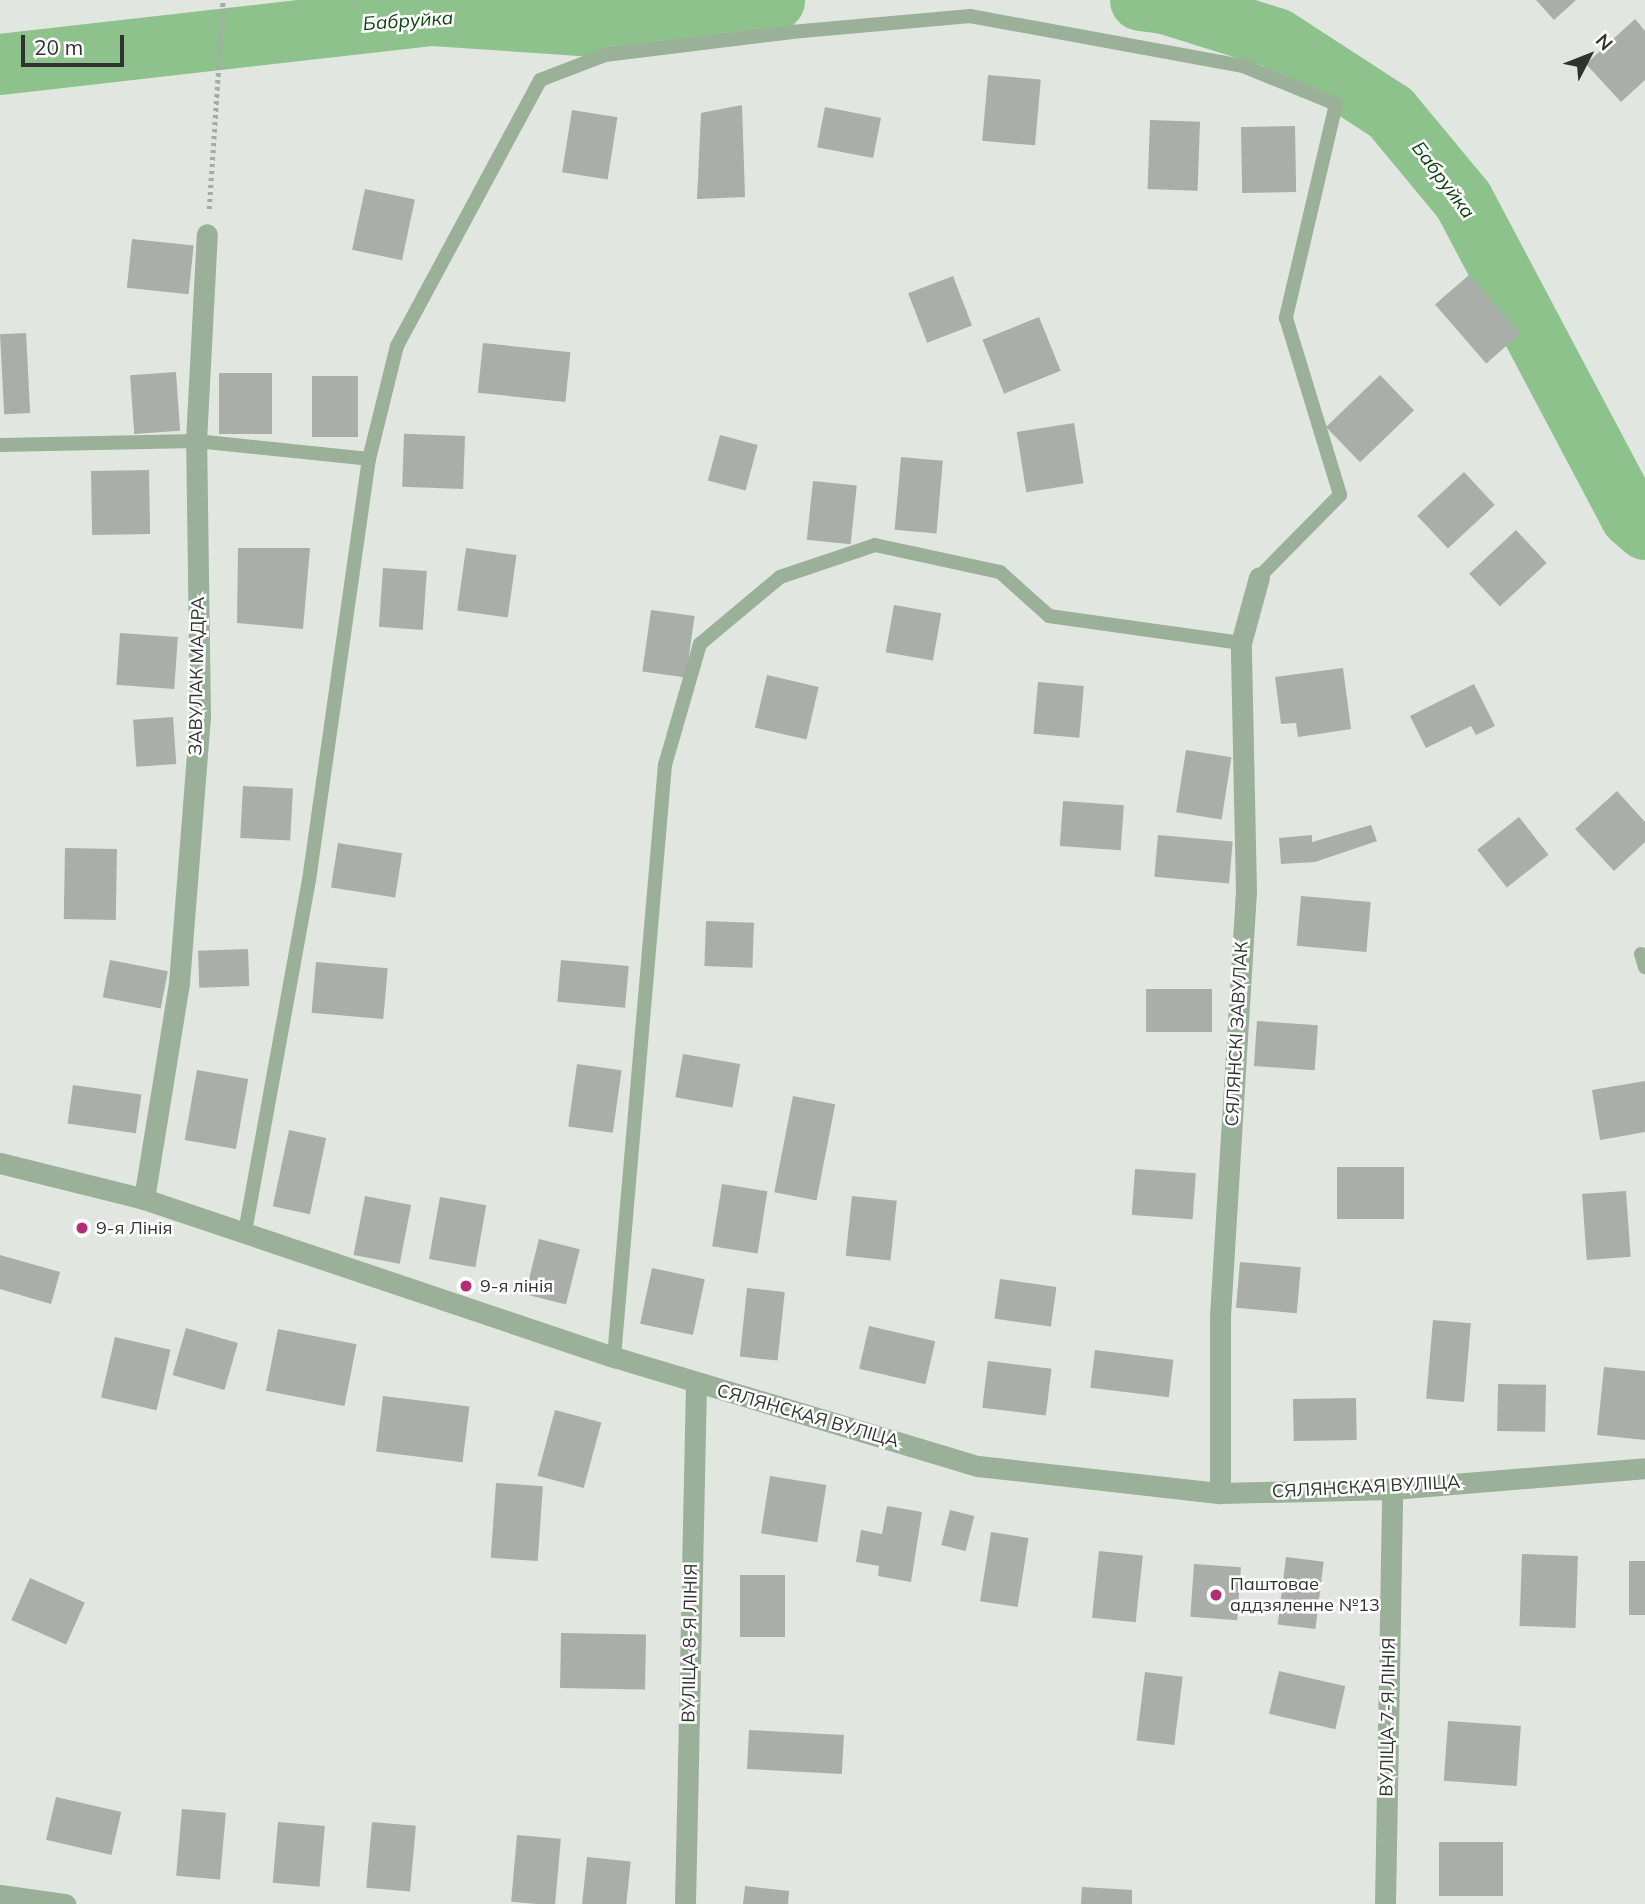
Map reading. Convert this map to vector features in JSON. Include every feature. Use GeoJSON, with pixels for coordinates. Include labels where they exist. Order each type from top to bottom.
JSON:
{"type":"FeatureCollection","features":[{"type":"Feature","properties":{"kind":"street","name":"ЗАВУЛАК МАДРА"},"geometry":{"type":"LineString","coordinates":[[144,1199],[179,983],[200,718],[196,442],[207,234]]}},
{"type":"Feature","properties":{"kind":"street","name":"СЯЛЯНСКІ ЗАВУЛАК"},"geometry":{"type":"LineString","coordinates":[[1220,1493],[1220,1316],[1246,892],[1241,643],[1259,577]]}},
{"type":"Feature","properties":{"kind":"street","name":"СЯЛЯНСКАЯ ВУЛІЦА"},"geometry":{"type":"LineString","coordinates":[[0,1163],[144,1199],[614,1357],[978,1466],[1220,1493],[1391,1489],[1645,1468]]}},
{"type":"Feature","properties":{"kind":"street","name":"ВУЛІЦА 8-Я ЛІНІЯ"},"geometry":{"type":"LineString","coordinates":[[685,1904],[696,1383]]}},
{"type":"Feature","properties":{"kind":"street","name":"ВУЛІЦА 7-Я ЛІНІЯ"},"geometry":{"type":"LineString","coordinates":[[1385,1904],[1391,1489]]}},
{"type":"Feature","properties":{"kind":"street"},"geometry":{"type":"LineString","coordinates":[[0,1895],[65,1904]]}},
{"type":"Feature","properties":{"kind":"lane"},"geometry":{"type":"LineString","coordinates":[[245,1232],[309,880],[369,459],[397,346],[540,79],[605,55],[791,32],[971,16],[1243,66],[1336,103],[1286,318],[1340,495],[1259,577]]}},
{"type":"Feature","properties":{"kind":"lane"},"geometry":{"type":"LineString","coordinates":[[0,445],[196,442],[369,459]]}},
{"type":"Feature","properties":{"kind":"lane"},"geometry":{"type":"LineString","coordinates":[[614,1357],[666,765],[701,644],[780,577],[875,545],[1000,572],[1049,616],[1241,643]]}},
{"type":"Feature","properties":{"kind":"path"},"geometry":{"type":"LineString","coordinates":[[207,234],[223,0]]}},
{"type":"Feature","properties":{"kind":"building"},"geometry":{"type":"Polygon","coordinates":[[[1536,0],[1576,0],[1554,20],[1536,0]]]}},
{"type":"Feature","properties":{"kind":"building"},"geometry":{"type":"Polygon","coordinates":[[[1635,19],[1645,31],[1645,80],[1621,102],[1586,64],[1635,19]]]}},
{"type":"Feature","properties":{"kind":"building"},"geometry":{"type":"Polygon","coordinates":[[[988,75],[1041,80],[1035,145],[982,141],[988,75]]]}},
{"type":"Feature","properties":{"kind":"building"},"geometry":{"type":"Polygon","coordinates":[[[742,105],[745,197],[697,199],[701,113],[742,105]]]}},
{"type":"Feature","properties":{"kind":"building"},"geometry":{"type":"Polygon","coordinates":[[[825,107],[881,118],[873,158],[817,147],[825,107]]]}},
{"type":"Feature","properties":{"kind":"building"},"geometry":{"type":"Polygon","coordinates":[[[572,110],[617,117],[608,179],[562,172],[572,110]]]}},
{"type":"Feature","properties":{"kind":"building"},"geometry":{"type":"Polygon","coordinates":[[[1150,120],[1200,122],[1198,191],[1148,189],[1150,120]]]}},
{"type":"Feature","properties":{"kind":"building"},"geometry":{"type":"Polygon","coordinates":[[[1295,126],[1296,192],[1242,193],[1241,127],[1295,126]]]}},
{"type":"Feature","properties":{"kind":"building"},"geometry":{"type":"Polygon","coordinates":[[[365,189],[415,200],[402,260],[352,250],[365,189]]]}},
{"type":"Feature","properties":{"kind":"building"},"geometry":{"type":"Polygon","coordinates":[[[132,239],[194,245],[189,294],[127,288],[132,239]]]}},
{"type":"Feature","properties":{"kind":"building"},"geometry":{"type":"Polygon","coordinates":[[[1469,275],[1520,334],[1486,363],[1435,305],[1469,275]]]}},
{"type":"Feature","properties":{"kind":"building"},"geometry":{"type":"Polygon","coordinates":[[[953,276],[972,325],[927,343],[908,293],[953,276]]]}},
{"type":"Feature","properties":{"kind":"building"},"geometry":{"type":"Polygon","coordinates":[[[1039,317],[1061,371],[1004,394],[982,340],[1039,317]]]}},
{"type":"Feature","properties":{"kind":"building"},"geometry":{"type":"Polygon","coordinates":[[[26,333],[30,413],[4,414],[0,334],[26,333]]]}},
{"type":"Feature","properties":{"kind":"building"},"geometry":{"type":"Polygon","coordinates":[[[483,343],[571,352],[565,402],[478,393],[483,343]]]}},
{"type":"Feature","properties":{"kind":"building"},"geometry":{"type":"Polygon","coordinates":[[[176,372],[180,431],[134,434],[130,375],[176,372]]]}},
{"type":"Feature","properties":{"kind":"building"},"geometry":{"type":"Polygon","coordinates":[[[219,373],[272,373],[272,434],[219,434],[219,373]]]}},
{"type":"Feature","properties":{"kind":"building"},"geometry":{"type":"Polygon","coordinates":[[[1380,375],[1414,410],[1360,462],[1326,427],[1380,375]]]}},
{"type":"Feature","properties":{"kind":"building"},"geometry":{"type":"Polygon","coordinates":[[[312,376],[358,376],[358,437],[312,437],[312,376]]]}},
{"type":"Feature","properties":{"kind":"building"},"geometry":{"type":"Polygon","coordinates":[[[1074,423],[1084,483],[1026,492],[1017,432],[1074,423]]]}},
{"type":"Feature","properties":{"kind":"building"},"geometry":{"type":"Polygon","coordinates":[[[404,434],[465,436],[463,489],[402,487],[404,434]]]}},
{"type":"Feature","properties":{"kind":"building"},"geometry":{"type":"Polygon","coordinates":[[[720,435],[758,445],[746,490],[708,480],[720,435]]]}},
{"type":"Feature","properties":{"kind":"building"},"geometry":{"type":"Polygon","coordinates":[[[901,457],[943,461],[936,533],[895,530],[901,457]]]}},
{"type":"Feature","properties":{"kind":"building"},"geometry":{"type":"Polygon","coordinates":[[[149,470],[150,534],[92,535],[91,471],[149,470]]]}},
{"type":"Feature","properties":{"kind":"building"},"geometry":{"type":"Polygon","coordinates":[[[1464,472],[1495,505],[1448,549],[1417,516],[1464,472]]]}},
{"type":"Feature","properties":{"kind":"building"},"geometry":{"type":"Polygon","coordinates":[[[813,481],[857,486],[851,544],[807,540],[813,481]]]}},
{"type":"Feature","properties":{"kind":"building"},"geometry":{"type":"Polygon","coordinates":[[[1516,530],[1547,563],[1500,607],[1469,574],[1516,530]]]}},
{"type":"Feature","properties":{"kind":"building"},"geometry":{"type":"Polygon","coordinates":[[[238,548],[310,548],[303,629],[237,623],[238,548]]]}},
{"type":"Feature","properties":{"kind":"building"},"geometry":{"type":"Polygon","coordinates":[[[466,548],[517,555],[508,617],[457,610],[466,548]]]}},
{"type":"Feature","properties":{"kind":"building"},"geometry":{"type":"Polygon","coordinates":[[[383,568],[427,571],[423,630],[379,627],[383,568]]]}},
{"type":"Feature","properties":{"kind":"building"},"geometry":{"type":"Polygon","coordinates":[[[894,605],[941,613],[933,661],[886,652],[894,605]]]}},
{"type":"Feature","properties":{"kind":"building"},"geometry":{"type":"Polygon","coordinates":[[[651,610],[695,616],[686,678],[642,671],[651,610]]]}},
{"type":"Feature","properties":{"kind":"building"},"geometry":{"type":"Polygon","coordinates":[[[120,633],[178,637],[174,689],[116,685],[120,633]]]}},
{"type":"Feature","properties":{"kind":"building"},"geometry":{"type":"Polygon","coordinates":[[[1343,668],[1351,729],[1298,737],[1296,723],[1281,724],[1275,677],[1343,668]]]}},
{"type":"Feature","properties":{"kind":"building"},"geometry":{"type":"Polygon","coordinates":[[[767,675],[819,687],[806,740],[755,728],[767,675]]]}},
{"type":"Feature","properties":{"kind":"building"},"geometry":{"type":"Polygon","coordinates":[[[1038,682],[1084,686],[1079,738],[1033,734],[1038,682]]]}},
{"type":"Feature","properties":{"kind":"building"},"geometry":{"type":"Polygon","coordinates":[[[1474,684],[1495,726],[1476,735],[1471,726],[1426,748],[1410,716],[1474,684]]]}},
{"type":"Feature","properties":{"kind":"building"},"geometry":{"type":"Polygon","coordinates":[[[173,717],[176,764],[136,767],[133,720],[173,717]]]}},
{"type":"Feature","properties":{"kind":"building"},"geometry":{"type":"Polygon","coordinates":[[[1186,750],[1231,757],[1222,819],[1176,812],[1186,750]]]}},
{"type":"Feature","properties":{"kind":"building"},"geometry":{"type":"Polygon","coordinates":[[[243,786],[293,789],[290,841],[240,838],[243,786]]]}},
{"type":"Feature","properties":{"kind":"building"},"geometry":{"type":"Polygon","coordinates":[[[1617,791],[1645,822],[1645,842],[1614,871],[1575,829],[1617,791]]]}},
{"type":"Feature","properties":{"kind":"building"},"geometry":{"type":"Polygon","coordinates":[[[1063,801],[1124,805],[1121,850],[1060,846],[1063,801]]]}},
{"type":"Feature","properties":{"kind":"building"},"geometry":{"type":"Polygon","coordinates":[[[1519,817],[1549,855],[1507,887],[1477,850],[1519,817]]]}},
{"type":"Feature","properties":{"kind":"building"},"geometry":{"type":"Polygon","coordinates":[[[1371,825],[1377,841],[1315,862],[1281,864],[1279,838],[1312,835],[1312,842],[1371,825]]]}},
{"type":"Feature","properties":{"kind":"building"},"geometry":{"type":"Polygon","coordinates":[[[1158,835],[1233,842],[1229,883],[1154,877],[1158,835]]]}},
{"type":"Feature","properties":{"kind":"building"},"geometry":{"type":"Polygon","coordinates":[[[338,843],[402,853],[395,898],[331,887],[338,843]]]}},
{"type":"Feature","properties":{"kind":"building"},"geometry":{"type":"Polygon","coordinates":[[[65,848],[117,849],[116,920],[64,919],[65,848]]]}},
{"type":"Feature","properties":{"kind":"building"},"geometry":{"type":"Polygon","coordinates":[[[1301,896],[1371,902],[1366,952],[1297,946],[1301,896]]]}},
{"type":"Feature","properties":{"kind":"building"},"geometry":{"type":"Polygon","coordinates":[[[706,921],[754,923],[752,968],[704,966],[706,921]]]}},
{"type":"Feature","properties":{"kind":"building"},"geometry":{"type":"Polygon","coordinates":[[[248,949],[249,986],[199,988],[198,951],[248,949]]]}},
{"type":"Feature","properties":{"kind":"building"},"geometry":{"type":"Polygon","coordinates":[[[110,960],[168,971],[161,1009],[103,997],[110,960]]]}},
{"type":"Feature","properties":{"kind":"building"},"geometry":{"type":"Polygon","coordinates":[[[561,960],[629,966],[625,1008],[557,1002],[561,960]]]}},
{"type":"Feature","properties":{"kind":"building"},"geometry":{"type":"Polygon","coordinates":[[[316,962],[388,968],[383,1019],[312,1013],[316,962]]]}},
{"type":"Feature","properties":{"kind":"building"},"geometry":{"type":"Polygon","coordinates":[[[1146,989],[1212,989],[1212,1032],[1146,1032],[1146,989]]]}},
{"type":"Feature","properties":{"kind":"building"},"geometry":{"type":"Polygon","coordinates":[[[1257,1021],[1318,1025],[1315,1070],[1254,1066],[1257,1021]]]}},
{"type":"Feature","properties":{"kind":"building"},"geometry":{"type":"Polygon","coordinates":[[[683,1054],[740,1064],[732,1107],[675,1097],[683,1054]]]}},
{"type":"Feature","properties":{"kind":"building"},"geometry":{"type":"Polygon","coordinates":[[[577,1064],[622,1070],[613,1133],[568,1126],[577,1064]]]}},
{"type":"Feature","properties":{"kind":"building"},"geometry":{"type":"Polygon","coordinates":[[[197,1070],[248,1079],[236,1149],[185,1140],[197,1070]]]}},
{"type":"Feature","properties":{"kind":"building"},"geometry":{"type":"Polygon","coordinates":[[[1645,1081],[1645,1132],[1600,1140],[1592,1090],[1645,1081]]]}},
{"type":"Feature","properties":{"kind":"building"},"geometry":{"type":"Polygon","coordinates":[[[73,1085],[141,1095],[136,1133],[68,1124],[73,1085]]]}},
{"type":"Feature","properties":{"kind":"building"},"geometry":{"type":"Polygon","coordinates":[[[793,1096],[835,1104],[817,1200],[774,1192],[793,1096]]]}},
{"type":"Feature","properties":{"kind":"building"},"geometry":{"type":"Polygon","coordinates":[[[289,1130],[326,1138],[310,1214],[273,1206],[289,1130]]]}},
{"type":"Feature","properties":{"kind":"building"},"geometry":{"type":"Polygon","coordinates":[[[1337,1167],[1404,1167],[1404,1219],[1337,1219],[1337,1167]]]}},
{"type":"Feature","properties":{"kind":"building"},"geometry":{"type":"Polygon","coordinates":[[[1135,1169],[1196,1173],[1193,1219],[1132,1215],[1135,1169]]]}},
{"type":"Feature","properties":{"kind":"building"},"geometry":{"type":"Polygon","coordinates":[[[722,1184],[767,1191],[758,1253],[712,1246],[722,1184]]]}},
{"type":"Feature","properties":{"kind":"building"},"geometry":{"type":"Polygon","coordinates":[[[1626,1191],[1631,1257],[1587,1260],[1582,1194],[1626,1191]]]}},
{"type":"Feature","properties":{"kind":"building"},"geometry":{"type":"Polygon","coordinates":[[[365,1196],[411,1205],[400,1264],[354,1255],[365,1196]]]}},
{"type":"Feature","properties":{"kind":"building"},"geometry":{"type":"Polygon","coordinates":[[[852,1196],[897,1201],[890,1260],[846,1256],[852,1196]]]}},
{"type":"Feature","properties":{"kind":"building"},"geometry":{"type":"Polygon","coordinates":[[[440,1197],[486,1205],[475,1267],[429,1259],[440,1197]]]}},
{"type":"Feature","properties":{"kind":"building"},"geometry":{"type":"Polygon","coordinates":[[[539,1239],[580,1249],[566,1304],[525,1294],[539,1239]]]}},
{"type":"Feature","properties":{"kind":"building"},"geometry":{"type":"Polygon","coordinates":[[[0,1255],[60,1272],[51,1304],[0,1289],[0,1255]]]}},
{"type":"Feature","properties":{"kind":"building"},"geometry":{"type":"Polygon","coordinates":[[[1240,1262],[1301,1267],[1297,1313],[1236,1308],[1240,1262]]]}},
{"type":"Feature","properties":{"kind":"building"},"geometry":{"type":"Polygon","coordinates":[[[652,1268],[705,1279],[693,1335],[640,1324],[652,1268]]]}},
{"type":"Feature","properties":{"kind":"building"},"geometry":{"type":"Polygon","coordinates":[[[1000,1279],[1056,1287],[1051,1327],[994,1319],[1000,1279]]]}},
{"type":"Feature","properties":{"kind":"building"},"geometry":{"type":"Polygon","coordinates":[[[747,1288],[785,1292],[778,1361],[740,1357],[747,1288]]]}},
{"type":"Feature","properties":{"kind":"building"},"geometry":{"type":"Polygon","coordinates":[[[1433,1320],[1471,1323],[1464,1402],[1426,1399],[1433,1320]]]}},
{"type":"Feature","properties":{"kind":"building"},"geometry":{"type":"Polygon","coordinates":[[[869,1326],[935,1341],[925,1384],[859,1369],[869,1326]]]}},
{"type":"Feature","properties":{"kind":"building"},"geometry":{"type":"Polygon","coordinates":[[[186,1328],[238,1343],[224,1390],[172,1375],[186,1328]]]}},
{"type":"Feature","properties":{"kind":"building"},"geometry":{"type":"Polygon","coordinates":[[[278,1329],[357,1344],[345,1406],[266,1391],[278,1329]]]}},
{"type":"Feature","properties":{"kind":"building"},"geometry":{"type":"Polygon","coordinates":[[[115,1337],[171,1350],[157,1410],[101,1397],[115,1337]]]}},
{"type":"Feature","properties":{"kind":"building"},"geometry":{"type":"Polygon","coordinates":[[[1095,1350],[1173,1360],[1169,1397],[1090,1388],[1095,1350]]]}},
{"type":"Feature","properties":{"kind":"building"},"geometry":{"type":"Polygon","coordinates":[[[988,1361],[1052,1369],[1046,1415],[982,1408],[988,1361]]]}},
{"type":"Feature","properties":{"kind":"building"},"geometry":{"type":"Polygon","coordinates":[[[1604,1367],[1645,1371],[1645,1440],[1597,1435],[1604,1367]]]}},
{"type":"Feature","properties":{"kind":"building"},"geometry":{"type":"Polygon","coordinates":[[[1498,1384],[1546,1385],[1545,1432],[1497,1431],[1498,1384]]]}},
{"type":"Feature","properties":{"kind":"building"},"geometry":{"type":"Polygon","coordinates":[[[383,1396],[469,1407],[463,1462],[376,1452],[383,1396]]]}},
{"type":"Feature","properties":{"kind":"building"},"geometry":{"type":"Polygon","coordinates":[[[1356,1398],[1357,1440],[1294,1441],[1293,1399],[1356,1398]]]}},
{"type":"Feature","properties":{"kind":"building"},"geometry":{"type":"Polygon","coordinates":[[[555,1410],[601,1422],[584,1488],[537,1476],[555,1410]]]}},
{"type":"Feature","properties":{"kind":"building"},"geometry":{"type":"Polygon","coordinates":[[[770,1476],[826,1485],[817,1542],[761,1533],[770,1476]]]}},
{"type":"Feature","properties":{"kind":"building"},"geometry":{"type":"Polygon","coordinates":[[[496,1483],[543,1486],[538,1561],[491,1558],[496,1483]]]}},
{"type":"Feature","properties":{"kind":"building"},"geometry":{"type":"Polygon","coordinates":[[[887,1506],[922,1512],[911,1582],[878,1576],[879,1566],[856,1562],[861,1530],[882,1534],[887,1506]]]}},
{"type":"Feature","properties":{"kind":"building"},"geometry":{"type":"Polygon","coordinates":[[[950,1510],[974,1516],[966,1551],[941,1545],[950,1510]]]}},
{"type":"Feature","properties":{"kind":"building"},"geometry":{"type":"Polygon","coordinates":[[[991,1532],[1029,1538],[1018,1607],[980,1601],[991,1532]]]}},
{"type":"Feature","properties":{"kind":"building"},"geometry":{"type":"Polygon","coordinates":[[[1099,1551],[1143,1556],[1136,1622],[1092,1618],[1099,1551]]]}},
{"type":"Feature","properties":{"kind":"building"},"geometry":{"type":"Polygon","coordinates":[[[1522,1554],[1578,1556],[1575,1628],[1519,1626],[1522,1554]]]}},
{"type":"Feature","properties":{"kind":"building"},"geometry":{"type":"Polygon","coordinates":[[[1286,1557],[1324,1562],[1315,1629],[1278,1624],[1286,1557]]]}},
{"type":"Feature","properties":{"kind":"building"},"geometry":{"type":"Polygon","coordinates":[[[1629,1561],[1645,1561],[1645,1615],[1629,1615],[1629,1561]]]}},
{"type":"Feature","properties":{"kind":"building","name":"Паштовае аддзяленне №13"},"geometry":{"type":"Polygon","coordinates":[[[1194,1564],[1241,1567],[1237,1620],[1190,1617],[1194,1564]]]}},
{"type":"Feature","properties":{"kind":"building"},"geometry":{"type":"Polygon","coordinates":[[[740,1575],[785,1575],[785,1637],[740,1637],[740,1575]]]}},
{"type":"Feature","properties":{"kind":"building"},"geometry":{"type":"Polygon","coordinates":[[[30,1578],[85,1602],[66,1644],[11,1620],[30,1578]]]}},
{"type":"Feature","properties":{"kind":"building"},"geometry":{"type":"Polygon","coordinates":[[[561,1633],[646,1634],[645,1689],[560,1688],[561,1633]]]}},
{"type":"Feature","properties":{"kind":"building"},"geometry":{"type":"Polygon","coordinates":[[[1279,1671],[1345,1686],[1335,1729],[1269,1714],[1279,1671]]]}},
{"type":"Feature","properties":{"kind":"building"},"geometry":{"type":"Polygon","coordinates":[[[1145,1672],[1183,1677],[1174,1745],[1137,1740],[1145,1672]]]}},
{"type":"Feature","properties":{"kind":"building"},"geometry":{"type":"Polygon","coordinates":[[[1448,1721],[1521,1726],[1517,1786],[1444,1781],[1448,1721]]]}},
{"type":"Feature","properties":{"kind":"building"},"geometry":{"type":"Polygon","coordinates":[[[749,1730],[844,1735],[842,1774],[747,1769],[749,1730]]]}},
{"type":"Feature","properties":{"kind":"building"},"geometry":{"type":"Polygon","coordinates":[[[56,1797],[121,1812],[111,1855],[46,1840],[56,1797]]]}},
{"type":"Feature","properties":{"kind":"building"},"geometry":{"type":"Polygon","coordinates":[[[182,1809],[226,1813],[220,1880],[176,1876],[182,1809]]]}},
{"type":"Feature","properties":{"kind":"building"},"geometry":{"type":"Polygon","coordinates":[[[278,1822],[325,1826],[320,1887],[273,1883],[278,1822]]]}},
{"type":"Feature","properties":{"kind":"building"},"geometry":{"type":"Polygon","coordinates":[[[372,1822],[416,1826],[410,1892],[366,1888],[372,1822]]]}},
{"type":"Feature","properties":{"kind":"building"},"geometry":{"type":"Polygon","coordinates":[[[517,1835],[561,1839],[555,1904],[511,1902],[517,1835]]]}},
{"type":"Feature","properties":{"kind":"building"},"geometry":{"type":"Polygon","coordinates":[[[1439,1842],[1503,1842],[1503,1896],[1439,1896],[1439,1842]]]}},
{"type":"Feature","properties":{"kind":"building"},"geometry":{"type":"Polygon","coordinates":[[[587,1857],[631,1862],[626,1904],[582,1904],[587,1857]]]}},
{"type":"Feature","properties":{"kind":"building"},"geometry":{"type":"Polygon","coordinates":[[[745,1886],[789,1891],[788,1904],[743,1904],[745,1886]]]}},
{"type":"Feature","properties":{"kind":"building"},"geometry":{"type":"Polygon","coordinates":[[[1082,1887],[1132,1890],[1132,1904],[1081,1904],[1082,1887]]]}},
{"type":"Feature","properties":{"kind":"waterway","name":"Бабруйка"},"geometry":{"type":"LineString","coordinates":[[0,64],[433,15],[596,26],[774,0]]}},
{"type":"Feature","properties":{"kind":"waterway","name":"Бабруйка"},"geometry":{"type":"LineString","coordinates":[[1140,0],[1164,3],[1276,38],[1390,112],[1463,200],[1630,516],[1645,529]]}},
{"type":"Feature","properties":{"kind":"place","name":"9-я Лінія"},"geometry":{"type":"Point","coordinates":[82,1228]}},
{"type":"Feature","properties":{"kind":"place","name":"9-я лінія"},"geometry":{"type":"Point","coordinates":[466,1286]}},
{"type":"Feature","properties":{"kind":"place","name":"Паштовае аддзяленне №13"},"geometry":{"type":"Point","coordinates":[1216,1595]}}]}
